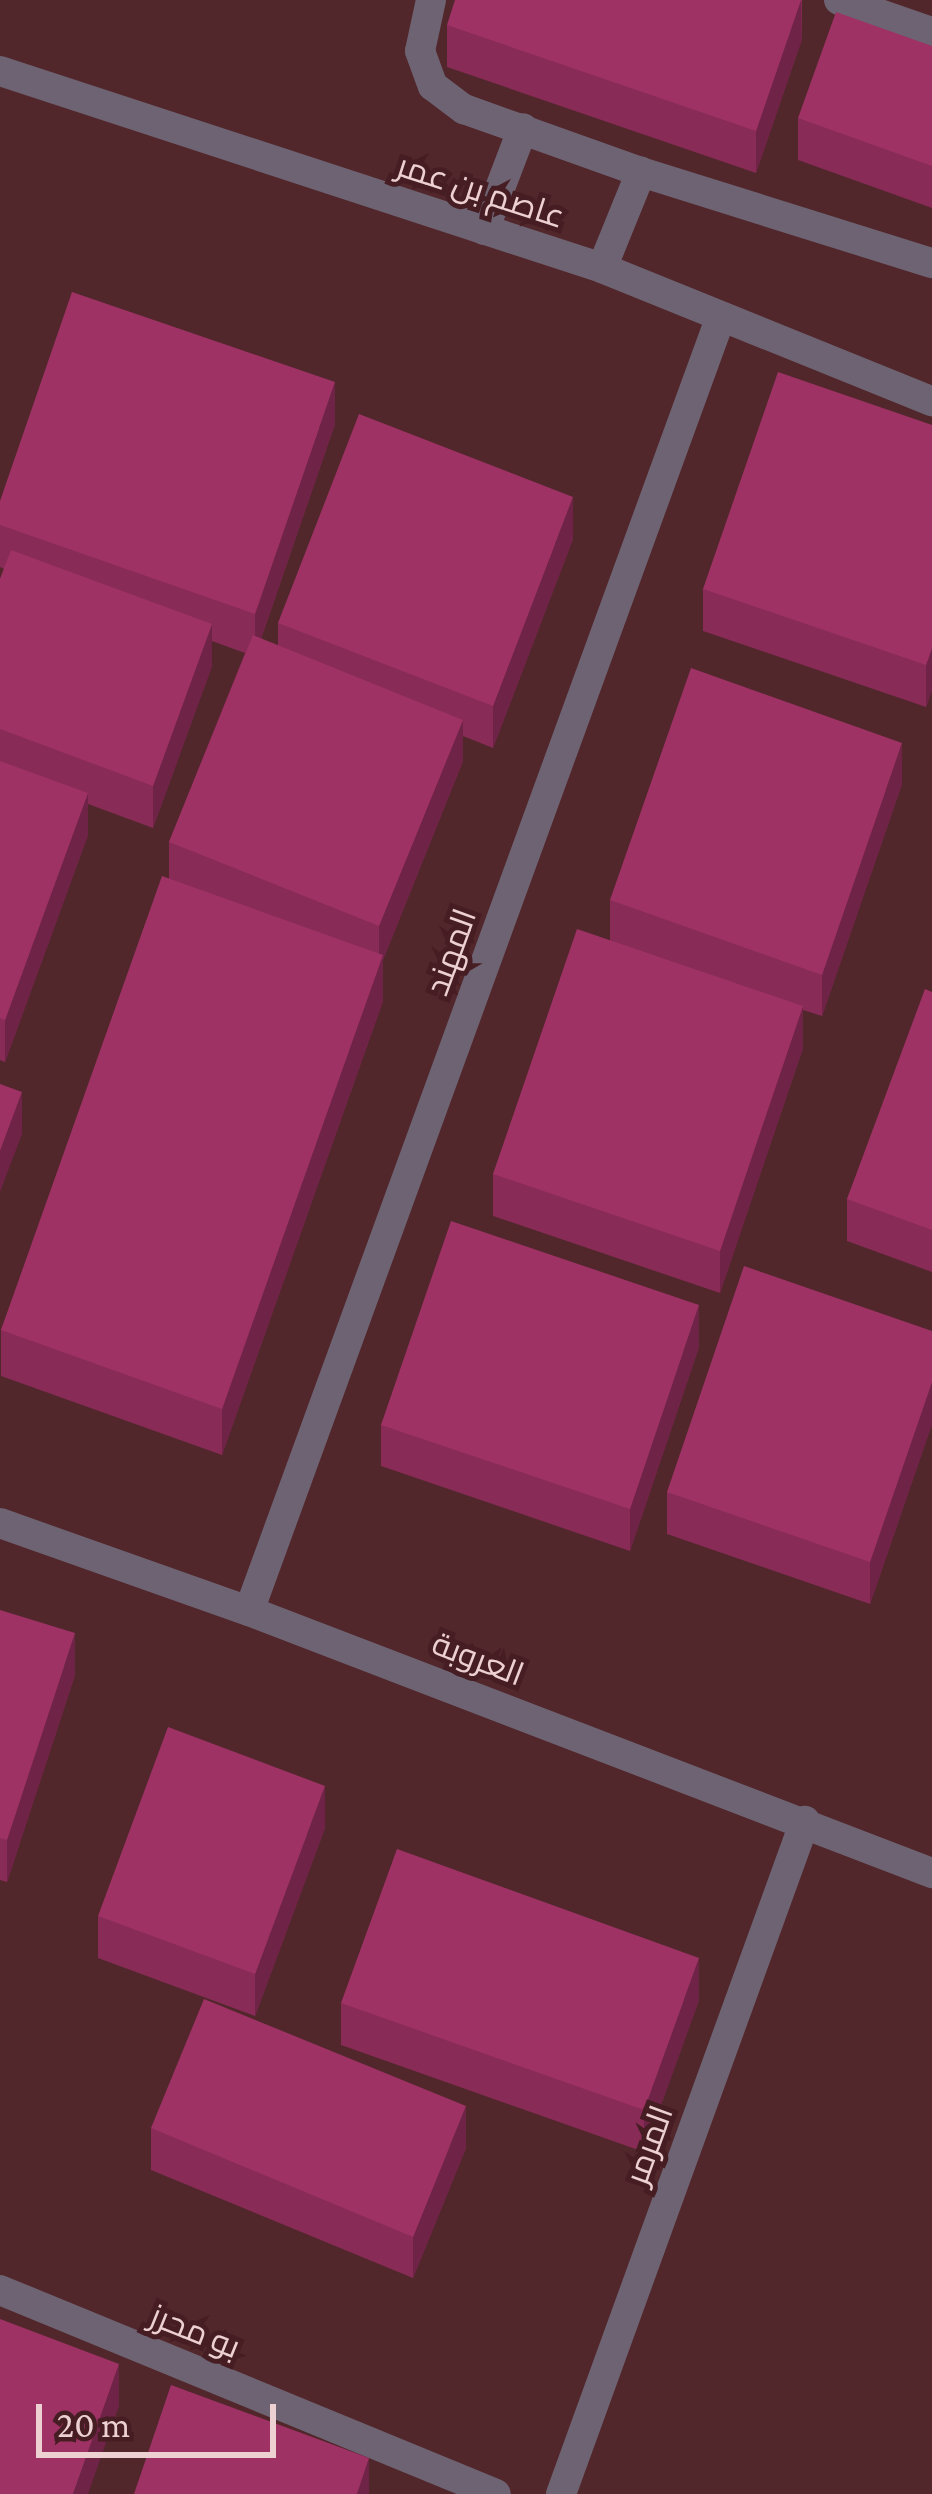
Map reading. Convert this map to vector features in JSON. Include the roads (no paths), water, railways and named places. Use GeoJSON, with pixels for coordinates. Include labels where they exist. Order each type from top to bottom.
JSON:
{"type":"FeatureCollection","features":[{"type":"Feature","properties":{"kind":"street"},"geometry":{"type":"LineString","coordinates":[[431,0],[420,51],[433,86],[464,109],[641,172],[932,263]]}},
{"type":"Feature","properties":{"kind":"street"},"geometry":{"type":"LineString","coordinates":[[839,0],[932,32]]}},
{"type":"Feature","properties":{"kind":"street","name":"عاصم بن عمر"},"geometry":{"type":"LineString","coordinates":[[0,71],[602,268],[932,401]]}},
{"type":"Feature","properties":{"kind":"street"},"geometry":{"type":"LineString","coordinates":[[484,230],[523,128]]}},
{"type":"Feature","properties":{"kind":"street"},"geometry":{"type":"LineString","coordinates":[[602,268],[641,172]]}},
{"type":"Feature","properties":{"kind":"street","name":"المهند"},"geometry":{"type":"LineString","coordinates":[[249,1611],[720,319]]}},
{"type":"Feature","properties":{"kind":"street","name":"العروبة"},"geometry":{"type":"LineString","coordinates":[[0,1523],[249,1611],[930,1869]]}},
{"type":"Feature","properties":{"kind":"street","name":"المرمر"},"geometry":{"type":"LineString","coordinates":[[562,2494],[805,1821]]}},
{"type":"Feature","properties":{"kind":"street","name":"بو محرز"},"geometry":{"type":"LineString","coordinates":[[0,2290],[496,2494]]}}]}
